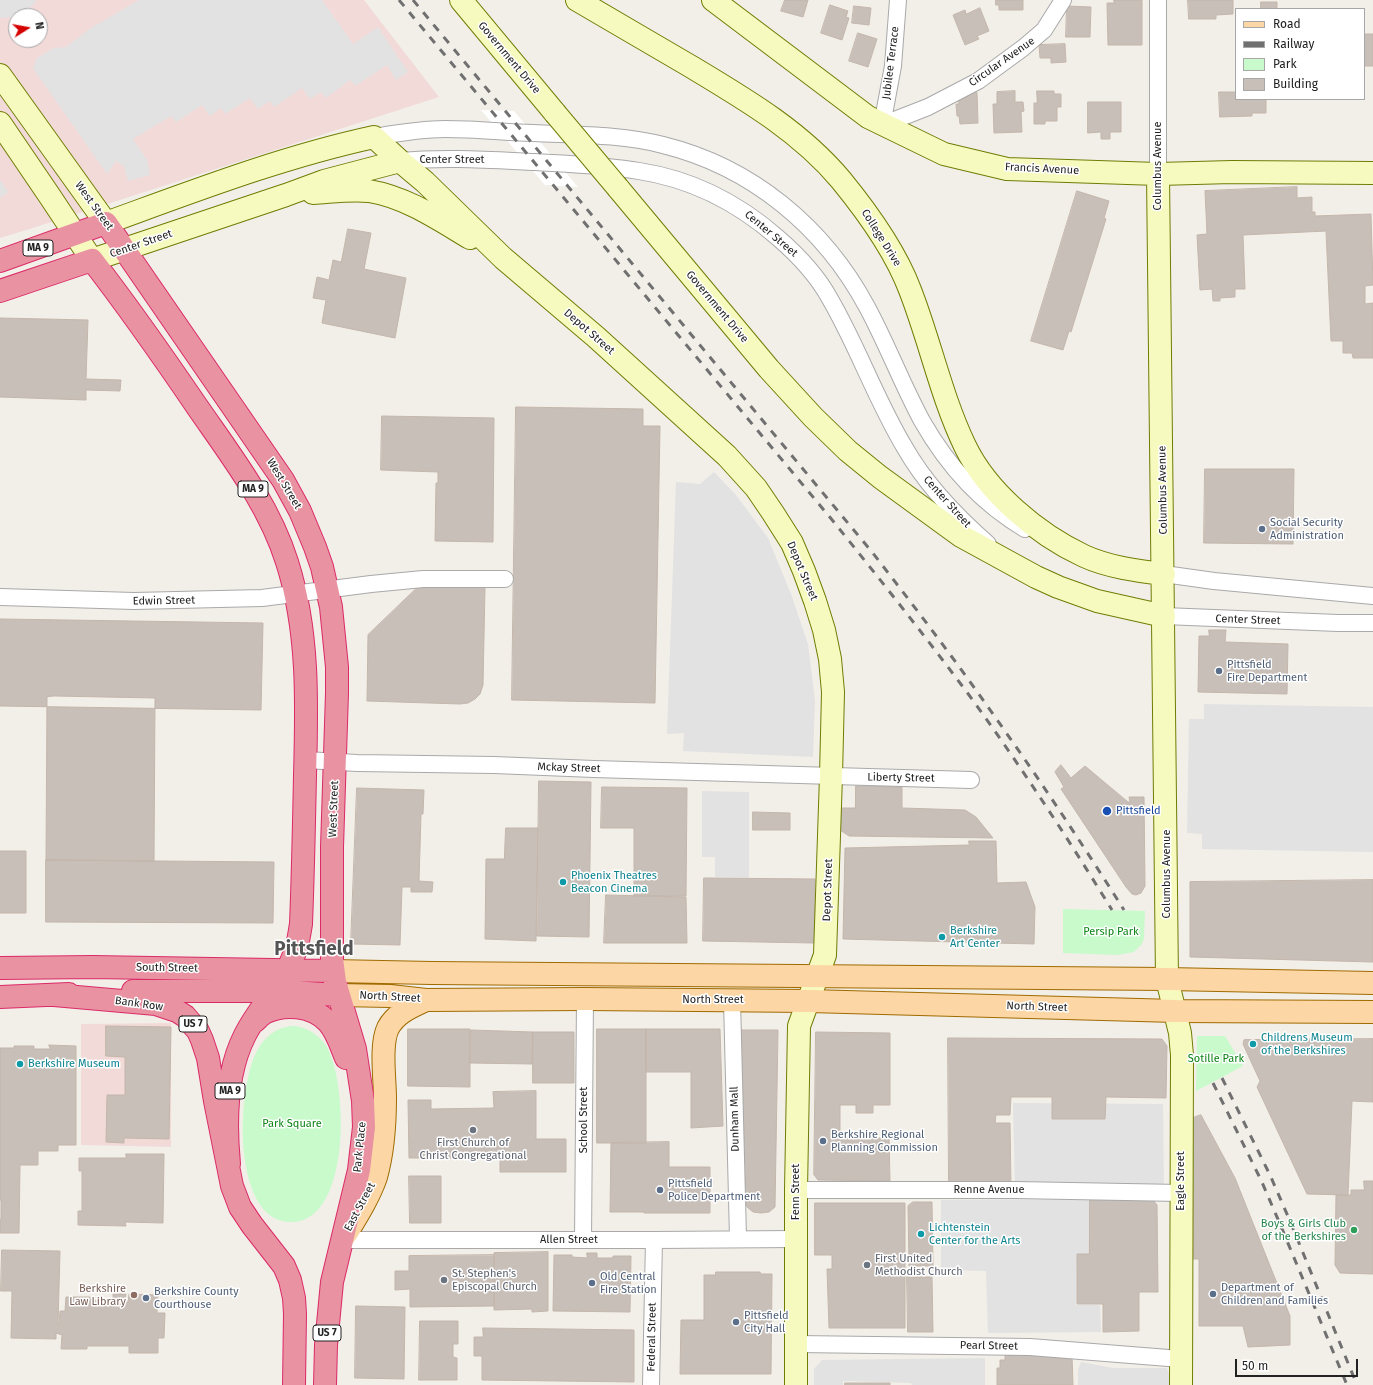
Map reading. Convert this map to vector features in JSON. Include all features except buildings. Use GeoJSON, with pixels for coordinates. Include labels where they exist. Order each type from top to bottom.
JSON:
{"type":"FeatureCollection","features":[{"type":"Feature","properties":{"kind":"highway","name":"MA 9"},"geometry":{"type":"LineString","coordinates":[[0,262],[106,223]]}},
{"type":"Feature","properties":{"kind":"highway","name":"West Street"},"geometry":{"type":"LineString","coordinates":[[106,223],[283,480],[307,527],[320,561],[331,612],[337,667],[332,855],[332,946],[334,971]]}},
{"type":"Feature","properties":{"kind":"highway","name":"MA 9"},"geometry":{"type":"LineString","coordinates":[[92,260],[122,299],[257,495],[274,527],[287,561],[296,594],[301,626],[305,662],[306,722],[301,924],[298,943],[287,971]]}},
{"type":"Feature","properties":{"kind":"highway","name":"Center Street"},"geometry":{"type":"LineString","coordinates":[[0,291],[92,260]]}},
{"type":"Feature","properties":{"kind":"highway","name":"South Street"},"geometry":{"type":"LineString","coordinates":[[0,968],[93,967],[334,971]]}},
{"type":"Feature","properties":{"kind":"highway","name":"Bank Row"},"geometry":{"type":"LineString","coordinates":[[287,971],[252,1023],[239,1048],[227,1107],[227,1139],[232,1186],[240,1207],[284,1266],[290,1280],[294,1298],[295,1314],[294,1385]]}},
{"type":"Feature","properties":{"kind":"highway","name":"Park Place"},"geometry":{"type":"LineString","coordinates":[[334,971],[338,995],[355,1049],[363,1101],[364,1127],[359,1170],[342,1240]]}},
{"type":"Feature","properties":{"kind":"highway","name":"North Street"},"geometry":{"type":"LineString","coordinates":[[54,995],[146,990],[275,990],[338,995]]}},
{"type":"Feature","properties":{"kind":"highway","name":"Bank Row"},"geometry":{"type":"LineString","coordinates":[[54,995],[156,1004],[177,1011],[185,1016],[198,1031],[205,1048],[229,1164]]}},
{"type":"Feature","properties":{"kind":"highway","name":"US 7"},"geometry":{"type":"LineString","coordinates":[[0,996],[54,995]]}},
{"type":"Feature","properties":{"kind":"highway","name":"Bank Row"},"geometry":{"type":"LineString","coordinates":[[252,1023],[264,1013],[276,1009],[292,1007],[306,1009],[321,1016]]}},
{"type":"Feature","properties":{"kind":"highway","name":"Park Place"},"geometry":{"type":"LineString","coordinates":[[321,1016],[337,1035],[363,1101]]}},
{"type":"Feature","properties":{"kind":"highway","name":"East Street"},"geometry":{"type":"LineString","coordinates":[[325,1385],[326,1345],[330,1297],[342,1240]]}},
{"type":"Feature","properties":{"kind":"main road"},"geometry":{"type":"LineString","coordinates":[[334,971],[818,977],[1167,979],[1373,983]]}},
{"type":"Feature","properties":{"kind":"main road","name":"North Street"},"geometry":{"type":"LineString","coordinates":[[338,995],[390,996],[426,1000],[732,1000],[1176,1011],[1373,1012]]}},
{"type":"Feature","properties":{"kind":"main road","name":"East Street"},"geometry":{"type":"LineString","coordinates":[[342,1240],[368,1195],[375,1178],[381,1155],[385,1115],[384,1047],[388,1029],[400,1014],[426,1000]]}},
{"type":"Feature","properties":{"kind":"street","name":"Government Drive"},"geometry":{"type":"LineString","coordinates":[[461,0],[769,369],[813,417],[863,464],[910,500],[961,536],[1015,567]]}},
{"type":"Feature","properties":{"kind":"street","name":"College Drive"},"geometry":{"type":"LineString","coordinates":[[578,0],[759,108],[818,154],[861,206],[902,270],[919,313],[956,426],[975,464],[988,482],[1005,501],[1045,534],[1084,556]]}},
{"type":"Feature","properties":{"kind":"street","name":"Francis Avenue"},"geometry":{"type":"LineString","coordinates":[[713,0],[856,108],[882,125],[944,154],[1007,169],[1158,174],[1232,172],[1373,173]]}},
{"type":"Feature","properties":{"kind":"street","name":"Jubilee Terrace"},"geometry":{"type":"LineString","coordinates":[[882,125],[892,66],[898,0]]}},
{"type":"Feature","properties":{"kind":"street","name":"Circular Avenue"},"geometry":{"type":"LineString","coordinates":[[882,125],[928,108],[978,81],[1023,48],[1044,30],[1063,0]]}},
{"type":"Feature","properties":{"kind":"street","name":"Columbus Avenue"},"geometry":{"type":"LineString","coordinates":[[1158,0],[1158,174],[1164,574],[1167,979]]}},
{"type":"Feature","properties":{"kind":"street","name":"West Street"},"geometry":{"type":"LineString","coordinates":[[0,75],[106,223]]}},
{"type":"Feature","properties":{"kind":"street"},"geometry":{"type":"LineString","coordinates":[[0,123],[92,260]]}},
{"type":"Feature","properties":{"kind":"street"},"geometry":{"type":"LineString","coordinates":[[106,223],[288,159],[344,144],[403,132],[445,129],[618,138],[662,144],[728,168],[749,180],[796,215],[818,236],[835,256],[851,279],[866,306],[922,421],[936,444],[954,469],[982,498],[1004,515],[1042,538],[1084,556],[1123,568],[1214,581],[1373,596]]}},
{"type":"Feature","properties":{"kind":"street","name":"Depot Street"},"geometry":{"type":"LineString","coordinates":[[374,137],[425,182],[503,258],[596,337],[727,456],[756,488],[792,543],[804,571],[824,630],[830,659],[833,692],[832,776],[825,955],[809,1001]]}},
{"type":"Feature","properties":{"kind":"street","name":"Center Street"},"geometry":{"type":"LineString","coordinates":[[92,260],[324,181],[400,161],[478,159],[574,164],[640,171],[666,176],[716,195],[738,208],[763,225],[809,268],[832,302],[853,340],[890,422],[914,463],[934,490],[959,517],[1015,567],[1058,587],[1097,601],[1164,616],[1373,623]]}},
{"type":"Feature","properties":{"kind":"street","name":"Depot Street"},"geometry":{"type":"LineString","coordinates":[[286,195],[354,190],[368,191],[392,197],[429,213],[503,258]]}},
{"type":"Feature","properties":{"kind":"street","name":"Edwin Street"},"geometry":{"type":"LineString","coordinates":[[0,597],[134,602],[262,598],[327,589],[423,579],[505,579]]}},
{"type":"Feature","properties":{"kind":"street","name":"Mckay Street"},"geometry":{"type":"LineString","coordinates":[[306,760],[357,763],[494,765],[832,776]]}},
{"type":"Feature","properties":{"kind":"street","name":"Liberty Street"},"geometry":{"type":"LineString","coordinates":[[832,776],[971,780]]}},
{"type":"Feature","properties":{"kind":"street","name":"Eagle Street"},"geometry":{"type":"LineString","coordinates":[[1167,979],[1176,1011],[1182,1055],[1181,1385]]}},
{"type":"Feature","properties":{"kind":"street","name":"School Street"},"geometry":{"type":"LineString","coordinates":[[583,1240],[586,999]]}},
{"type":"Feature","properties":{"kind":"street","name":"Dunham Mall"},"geometry":{"type":"LineString","coordinates":[[732,1000],[738,1238]]}},
{"type":"Feature","properties":{"kind":"street","name":"Fenn Street"},"geometry":{"type":"LineString","coordinates":[[796,1385],[796,1190],[799,1026],[809,1001]]}},
{"type":"Feature","properties":{"kind":"street","name":"Renne Avenue"},"geometry":{"type":"LineString","coordinates":[[796,1190],[1007,1190],[1181,1193]]}},
{"type":"Feature","properties":{"kind":"street","name":"Allen Street"},"geometry":{"type":"LineString","coordinates":[[342,1240],[654,1240],[796,1238]]}},
{"type":"Feature","properties":{"kind":"street","name":"Federal Street"},"geometry":{"type":"LineString","coordinates":[[651,1385],[654,1240]]}},
{"type":"Feature","properties":{"kind":"street","name":"Pearl Street"},"geometry":{"type":"LineString","coordinates":[[797,1344],[1030,1347],[1181,1359]]}},
{"type":"Feature","properties":{"kind":"shaded area"},"geometry":{"type":"Polygon","coordinates":[[[0,0],[364,0],[439,97],[0,238],[0,0]]]}},
{"type":"Feature","properties":{"kind":"shaded area"},"geometry":{"type":"Polygon","coordinates":[[[0,0],[37,0],[29,8],[8,8],[8,17],[0,18],[0,0]]]}},
{"type":"Feature","properties":{"kind":"shaded area"},"geometry":{"type":"Polygon","coordinates":[[[139,0],[322,0],[353,44],[378,27],[408,72],[396,80],[387,65],[355,86],[350,80],[326,98],[321,92],[310,99],[302,88],[274,107],[270,101],[258,109],[250,98],[225,114],[221,108],[210,116],[202,105],[176,122],[171,116],[133,139],[147,160],[150,175],[128,181],[124,166],[116,161],[107,174],[33,68],[37,58],[54,48],[66,47],[91,28],[139,0]]]}},
{"type":"Feature","properties":{"kind":"shaded area"},"geometry":{"type":"Polygon","coordinates":[[[0,180],[8,192],[0,198],[0,180]]]}},
{"type":"Feature","properties":{"kind":"shaded area"},"geometry":{"type":"Polygon","coordinates":[[[714,472],[736,495],[768,538],[791,594],[808,644],[815,701],[813,757],[683,751],[684,733],[667,734],[676,482],[700,484],[714,472]]]}},
{"type":"Feature","properties":{"kind":"shaded area"},"geometry":{"type":"Polygon","coordinates":[[[1204,704],[1373,707],[1373,852],[1202,849],[1202,834],[1187,833],[1189,719],[1204,719],[1204,704]]]}},
{"type":"Feature","properties":{"kind":"shaded area"},"geometry":{"type":"Polygon","coordinates":[[[702,791],[749,792],[749,878],[715,877],[715,857],[702,857],[702,791]]]}},
{"type":"Feature","properties":{"kind":"shaded area"},"geometry":{"type":"Polygon","coordinates":[[[171,1023],[171,1147],[81,1145],[81,1024],[171,1023]]]}},
{"type":"Feature","properties":{"kind":"shaded area"},"geometry":{"type":"Polygon","coordinates":[[[1013,1103],[1163,1104],[1164,1193],[1015,1190],[1013,1103]]]}},
{"type":"Feature","properties":{"kind":"shaded area"},"geometry":{"type":"Polygon","coordinates":[[[1090,1199],[1089,1254],[1077,1254],[1076,1305],[1100,1305],[1101,1332],[988,1333],[986,1271],[941,1270],[941,1200],[1090,1199]]]}},
{"type":"Feature","properties":{"kind":"shaded area"},"geometry":{"type":"Polygon","coordinates":[[[985,1358],[985,1385],[912,1385],[911,1383],[843,1381],[843,1385],[814,1385],[814,1369],[822,1360],[985,1358]]]}},
{"type":"Feature","properties":{"kind":"shaded area"},"geometry":{"type":"Polygon","coordinates":[[[1081,1362],[1113,1368],[1167,1368],[1170,1377],[1170,1385],[1078,1385],[1078,1369],[1081,1362]]]}},
{"type":"Feature","properties":{"kind":"green space","name":"Persip Park"},"geometry":{"type":"Polygon","coordinates":[[[1063,909],[1145,911],[1144,938],[1142,944],[1134,952],[1118,955],[1063,953],[1063,909]]]}},
{"type":"Feature","properties":{"kind":"green space","name":"Park Square"},"geometry":{"type":"Polygon","coordinates":[[[295,1026],[312,1032],[325,1044],[333,1062],[338,1087],[341,1117],[340,1148],[334,1177],[325,1201],[310,1217],[289,1222],[270,1215],[257,1199],[248,1176],[244,1149],[243,1120],[245,1092],[250,1069],[257,1051],[268,1036],[283,1028],[295,1026]]]}},
{"type":"Feature","properties":{"kind":"green space","name":"Sotille Park"},"geometry":{"type":"Polygon","coordinates":[[[1197,1036],[1225,1036],[1243,1066],[1196,1091],[1197,1036]]]}},
{"type":"Feature","properties":{"kind":"pier"},"geometry":{"type":"Polygon","coordinates":[[[481,110],[514,111],[578,187],[545,185],[481,110]]]}},
{"type":"Feature","properties":{"kind":"railway"},"geometry":{"type":"LineString","coordinates":[[399,0],[833,521],[902,607],[1007,748],[1112,910]]}},
{"type":"Feature","properties":{"kind":"railway"},"geometry":{"type":"LineString","coordinates":[[413,0],[872,552],[950,654],[1012,741],[1093,861],[1124,910]]}},
{"type":"Feature","properties":{"kind":"railway"},"geometry":{"type":"LineString","coordinates":[[1222,1078],[1270,1175],[1357,1385]]}},
{"type":"Feature","properties":{"kind":"railway"},"geometry":{"type":"LineString","coordinates":[[1213,1083],[1261,1180],[1347,1385]]}},
{"type":"Feature","properties":{"kind":"place","name":"Social Security Administration"},"geometry":{"type":"Point","coordinates":[1262,529]}},
{"type":"Feature","properties":{"kind":"place","name":"Pittsfield Fire Department"},"geometry":{"type":"Point","coordinates":[1219,671]}},
{"type":"Feature","properties":{"kind":"place","name":"Pittsfield"},"geometry":{"type":"Point","coordinates":[1107,811]}},
{"type":"Feature","properties":{"kind":"place","name":"Phoenix Theatres Beacon Cinema"},"geometry":{"type":"Point","coordinates":[563,882]}},
{"type":"Feature","properties":{"kind":"place","name":"Berkshire Art Center"},"geometry":{"type":"Point","coordinates":[942,937]}},
{"type":"Feature","properties":{"kind":"place","name":"Childrens Museum of the Berkshires"},"geometry":{"type":"Point","coordinates":[1253,1044]}},
{"type":"Feature","properties":{"kind":"place","name":"Berkshire Museum"},"geometry":{"type":"Point","coordinates":[20,1064]}},
{"type":"Feature","properties":{"kind":"place","name":"First Church of Christ Congregational"},"geometry":{"type":"Point","coordinates":[473,1130]}},
{"type":"Feature","properties":{"kind":"place","name":"Berkshire Regional Planning Commission"},"geometry":{"type":"Point","coordinates":[823,1141]}},
{"type":"Feature","properties":{"kind":"place","name":"Pittsfield Police Department"},"geometry":{"type":"Point","coordinates":[660,1190]}},
{"type":"Feature","properties":{"kind":"place","name":"Boys & Girls Club of the Berkshires"},"geometry":{"type":"Point","coordinates":[1354,1230]}},
{"type":"Feature","properties":{"kind":"place","name":"Lichtenstein Center for the Arts"},"geometry":{"type":"Point","coordinates":[921,1234]}},
{"type":"Feature","properties":{"kind":"place","name":"First United Methodist Church"},"geometry":{"type":"Point","coordinates":[867,1265]}},
{"type":"Feature","properties":{"kind":"place","name":"St. Stephen's Episcopal Church"},"geometry":{"type":"Point","coordinates":[444,1280]}},
{"type":"Feature","properties":{"kind":"place","name":"Old Central Fire Station"},"geometry":{"type":"Point","coordinates":[592,1283]}},
{"type":"Feature","properties":{"kind":"place","name":"Department of Children and Families"},"geometry":{"type":"Point","coordinates":[1213,1294]}},
{"type":"Feature","properties":{"kind":"place","name":"Berkshire Law Library"},"geometry":{"type":"Point","coordinates":[134,1295]}},
{"type":"Feature","properties":{"kind":"place","name":"Berkshire County Courthouse"},"geometry":{"type":"Point","coordinates":[146,1298]}},
{"type":"Feature","properties":{"kind":"place","name":"Pittsfield City Hall"},"geometry":{"type":"Point","coordinates":[736,1322]}},
{"type":"Feature","properties":{"kind":"district","name":"Pittsfield"},"geometry":{"type":"Point","coordinates":[314,950]}}]}
